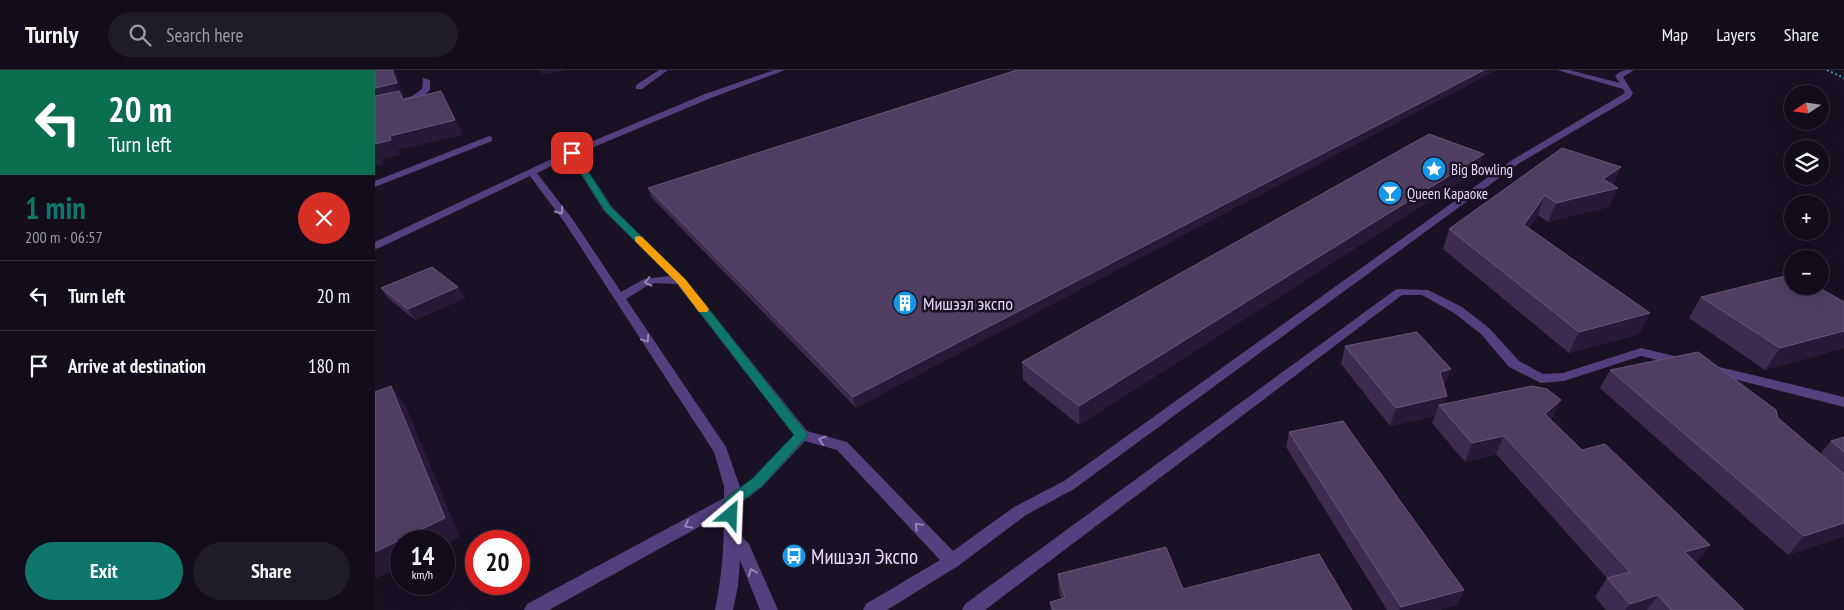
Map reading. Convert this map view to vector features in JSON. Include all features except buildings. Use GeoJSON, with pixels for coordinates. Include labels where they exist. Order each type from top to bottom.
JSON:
{"type":"FeatureCollection","features":[{"type":"Feature","properties":{"kind":"street"},"geometry":{"type":"LineString","coordinates":[[639,87],[664,70]]}},
{"type":"Feature","properties":{"kind":"street"},"geometry":{"type":"LineString","coordinates":[[375,246],[572,153],[708,96],[781,70]]}},
{"type":"Feature","properties":{"kind":"street"},"geometry":{"type":"LineString","coordinates":[[1561,70],[1624,87]]}},
{"type":"Feature","properties":{"kind":"street"},"geometry":{"type":"LineString","coordinates":[[872,610],[952,561],[1021,511],[1069,485],[1515,162],[1627,96],[1629,93],[1619,76],[1630,70]]}},
{"type":"Feature","properties":{"kind":"street"},"geometry":{"type":"LineString","coordinates":[[375,108],[415,98],[427,90],[426,80]]}},
{"type":"Feature","properties":{"kind":"street"},"geometry":{"type":"LineString","coordinates":[[375,183],[489,139]]}},
{"type":"Feature","properties":{"kind":"street"},"geometry":{"type":"LineString","coordinates":[[572,153],[608,209],[681,281],[802,435],[842,446],[952,561]]}},
{"type":"Feature","properties":{"kind":"street"},"geometry":{"type":"LineString","coordinates":[[531,171],[569,222],[721,451],[732,486],[732,551],[729,586],[724,610]]}},
{"type":"Feature","properties":{"kind":"street"},"geometry":{"type":"LineString","coordinates":[[619,299],[643,283],[666,279],[681,281]]}},
{"type":"Feature","properties":{"kind":"street"},"geometry":{"type":"LineString","coordinates":[[971,610],[1399,292],[1424,292],[1458,310],[1485,331],[1514,364],[1541,379],[1564,377],[1641,352],[1844,402]]}},
{"type":"Feature","properties":{"kind":"street"},"geometry":{"type":"LineString","coordinates":[[533,610],[731,502],[757,483],[802,435]]}},
{"type":"Feature","properties":{"kind":"street"},"geometry":{"type":"LineString","coordinates":[[731,536],[743,549],[769,610]]}},
{"type":"Feature","properties":{"kind":"path"},"geometry":{"type":"LineString","coordinates":[[1827,70],[1844,78]]}},
{"type":"Feature","properties":{"kind":"slow traffic"},"geometry":{"type":"LineString","coordinates":[[639,239],[681,281],[703,309]]}},
{"type":"Feature","properties":{"kind":"place","name":"Big Bowling"},"geometry":{"type":"Point","coordinates":[1434,169]}},
{"type":"Feature","properties":{"kind":"place","name":"Queen Караоке"},"geometry":{"type":"Point","coordinates":[1390,193]}},
{"type":"Feature","properties":{"kind":"place","name":"Мишээл экспо"},"geometry":{"type":"Point","coordinates":[905,303]}},
{"type":"Feature","properties":{"kind":"place","name":"Мишээл Экспо"},"geometry":{"type":"Point","coordinates":[794,556]}},
{"type":"Feature","properties":{"kind":"route"},"geometry":{"type":"LineString","coordinates":[[572,153],[608,209],[681,281],[802,435],[757,483],[731,502],[731,515]]}}]}
